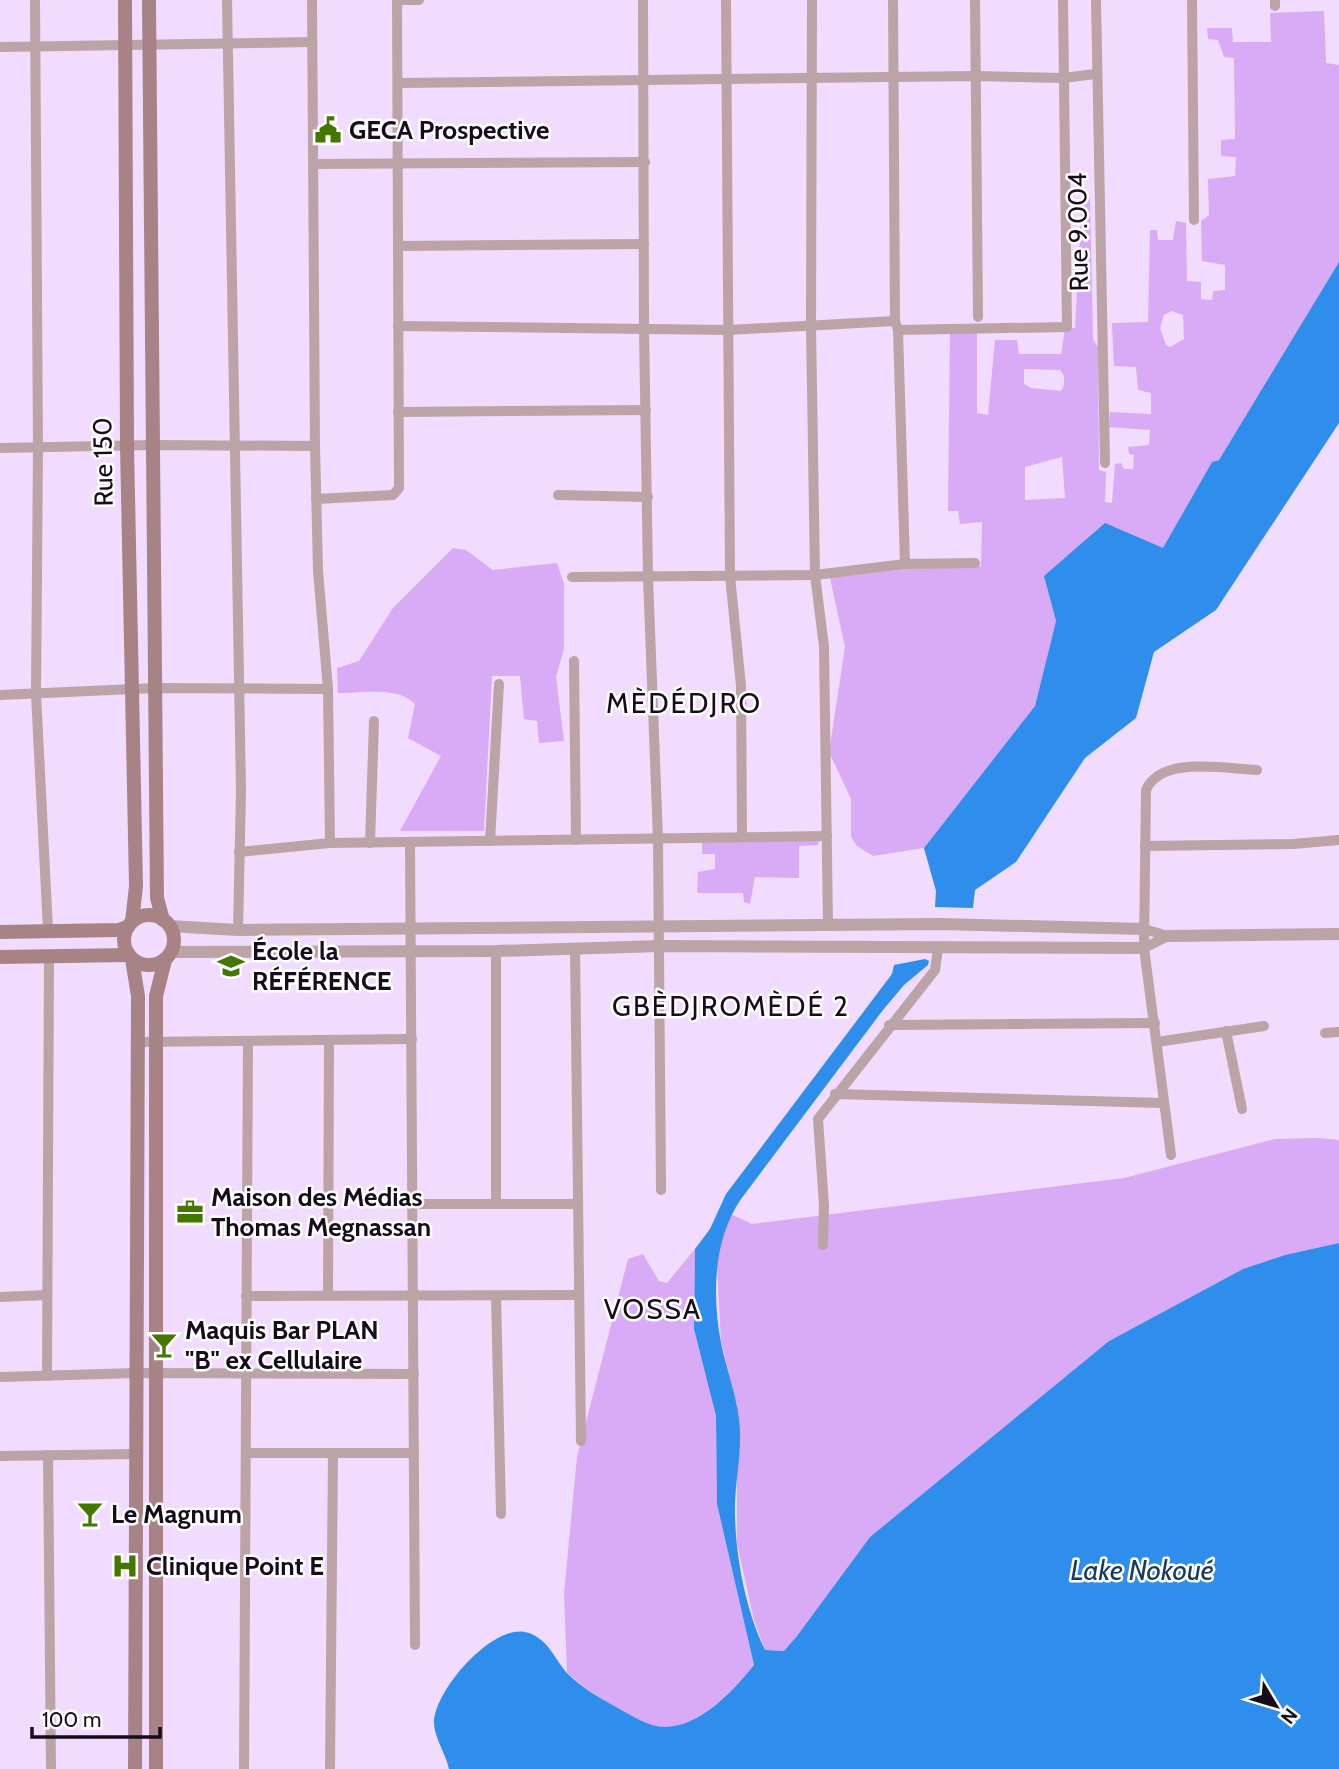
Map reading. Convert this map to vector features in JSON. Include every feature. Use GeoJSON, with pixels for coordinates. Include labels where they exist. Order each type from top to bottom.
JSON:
{"type":"FeatureCollection","features":[{"type":"Feature","properties":{"kind":"main road","name":"Rue 150"},"geometry":{"type":"LineString","coordinates":[[125,0],[127,446],[134,689],[136,898],[130,924]]}},
{"type":"Feature","properties":{"kind":"main road","name":"Rue 150"},"geometry":{"type":"LineString","coordinates":[[149,0],[157,898],[166,923]]}},
{"type":"Feature","properties":{"kind":"main road"},"geometry":{"type":"LineString","coordinates":[[0,932],[119,930],[151,915],[166,923],[174,939],[157,987],[156,1769]]}},
{"type":"Feature","properties":{"kind":"main road"},"geometry":{"type":"LineString","coordinates":[[130,924],[124,941],[138,984],[135,1769]]}},
{"type":"Feature","properties":{"kind":"main road"},"geometry":{"type":"LineString","coordinates":[[0,957],[130,957],[148,965],[168,956]]}},
{"type":"Feature","properties":{"kind":"main road"},"geometry":{"type":"LineString","coordinates":[[136,1564],[156,1562]]}},
{"type":"Feature","properties":{"kind":"street"},"geometry":{"type":"LineString","coordinates":[[35,0],[38,447],[36,694],[48,930]]}},
{"type":"Feature","properties":{"kind":"street"},"geometry":{"type":"LineString","coordinates":[[228,0],[239,690],[238,929]]}},
{"type":"Feature","properties":{"kind":"street"},"geometry":{"type":"LineString","coordinates":[[312,0],[316,499],[328,690],[330,843]]}},
{"type":"Feature","properties":{"kind":"street"},"geometry":{"type":"LineString","coordinates":[[316,499],[397,494],[400,246],[397,0],[419,0]]}},
{"type":"Feature","properties":{"kind":"street"},"geometry":{"type":"LineString","coordinates":[[643,0],[646,79],[644,329],[648,577],[658,839],[661,1190]]}},
{"type":"Feature","properties":{"kind":"street"},"geometry":{"type":"LineString","coordinates":[[726,0],[730,576],[741,686],[742,837]]}},
{"type":"Feature","properties":{"kind":"street"},"geometry":{"type":"LineString","coordinates":[[812,0],[811,326],[814,575],[824,647],[828,925]]}},
{"type":"Feature","properties":{"kind":"street"},"geometry":{"type":"LineString","coordinates":[[893,0],[897,326],[905,564]]}},
{"type":"Feature","properties":{"kind":"street"},"geometry":{"type":"LineString","coordinates":[[975,0],[978,317]]}},
{"type":"Feature","properties":{"kind":"street","name":"Rue 9.004"},"geometry":{"type":"LineString","coordinates":[[897,326],[1067,327],[1063,0]]}},
{"type":"Feature","properties":{"kind":"street","name":"Rue 9.004"},"geometry":{"type":"LineString","coordinates":[[1096,0],[1095,74],[1105,463]]}},
{"type":"Feature","properties":{"kind":"street"},"geometry":{"type":"LineString","coordinates":[[1192,0],[1194,220]]}},
{"type":"Feature","properties":{"kind":"street"},"geometry":{"type":"LineString","coordinates":[[0,47],[312,41]]}},
{"type":"Feature","properties":{"kind":"street"},"geometry":{"type":"LineString","coordinates":[[398,83],[976,76],[1063,78],[1095,74]]}},
{"type":"Feature","properties":{"kind":"street"},"geometry":{"type":"LineString","coordinates":[[314,164],[645,162]]}},
{"type":"Feature","properties":{"kind":"street"},"geometry":{"type":"LineString","coordinates":[[400,246],[644,244]]}},
{"type":"Feature","properties":{"kind":"street"},"geometry":{"type":"LineString","coordinates":[[398,327],[728,330],[897,326]]}},
{"type":"Feature","properties":{"kind":"street"},"geometry":{"type":"LineString","coordinates":[[398,412],[646,410]]}},
{"type":"Feature","properties":{"kind":"street"},"geometry":{"type":"LineString","coordinates":[[0,448],[315,446]]}},
{"type":"Feature","properties":{"kind":"street"},"geometry":{"type":"LineString","coordinates":[[558,495],[648,497]]}},
{"type":"Feature","properties":{"kind":"street"},"geometry":{"type":"LineString","coordinates":[[572,577],[814,575],[905,564],[975,562]]}},
{"type":"Feature","properties":{"kind":"street"},"geometry":{"type":"LineString","coordinates":[[574,661],[576,840]]}},
{"type":"Feature","properties":{"kind":"street"},"geometry":{"type":"LineString","coordinates":[[490,841],[499,684]]}},
{"type":"Feature","properties":{"kind":"street"},"geometry":{"type":"LineString","coordinates":[[0,695],[156,688],[328,690]]}},
{"type":"Feature","properties":{"kind":"street"},"geometry":{"type":"LineString","coordinates":[[370,843],[374,721]]}},
{"type":"Feature","properties":{"kind":"street"},"geometry":{"type":"LineString","coordinates":[[1171,1155],[1144,948],[1146,790],[1155,776],[1184,768],[1257,770]]}},
{"type":"Feature","properties":{"kind":"street"},"geometry":{"type":"LineString","coordinates":[[239,852],[330,843],[827,836]]}},
{"type":"Feature","properties":{"kind":"street"},"geometry":{"type":"LineString","coordinates":[[1145,846],[1293,844],[1339,840]]}},
{"type":"Feature","properties":{"kind":"street"},"geometry":{"type":"LineString","coordinates":[[410,842],[415,1645]]}},
{"type":"Feature","properties":{"kind":"street"},"geometry":{"type":"LineString","coordinates":[[166,923],[238,929],[828,925],[1144,929],[1168,936],[1339,934]]}},
{"type":"Feature","properties":{"kind":"street"},"geometry":{"type":"LineString","coordinates":[[168,956],[659,946],[1144,948],[1168,936]]}},
{"type":"Feature","properties":{"kind":"street"},"geometry":{"type":"LineString","coordinates":[[575,949],[581,1441]]}},
{"type":"Feature","properties":{"kind":"street"},"geometry":{"type":"LineString","coordinates":[[823,1245],[824,1205],[818,1119],[889,1025],[935,970],[938,949]]}},
{"type":"Feature","properties":{"kind":"street"},"geometry":{"type":"LineString","coordinates":[[496,951],[496,1204]]}},
{"type":"Feature","properties":{"kind":"street"},"geometry":{"type":"LineString","coordinates":[[47,1376],[49,956]]}},
{"type":"Feature","properties":{"kind":"street"},"geometry":{"type":"LineString","coordinates":[[889,1025],[1155,1023]]}},
{"type":"Feature","properties":{"kind":"street"},"geometry":{"type":"LineString","coordinates":[[1157,1042],[1265,1026]]}},
{"type":"Feature","properties":{"kind":"street"},"geometry":{"type":"LineString","coordinates":[[1226,1031],[1242,1109]]}},
{"type":"Feature","properties":{"kind":"street"},"geometry":{"type":"LineString","coordinates":[[1325,1033],[1339,1032]]}},
{"type":"Feature","properties":{"kind":"street"},"geometry":{"type":"LineString","coordinates":[[138,1042],[412,1039]]}},
{"type":"Feature","properties":{"kind":"street"},"geometry":{"type":"LineString","coordinates":[[328,1295],[329,1040]]}},
{"type":"Feature","properties":{"kind":"street"},"geometry":{"type":"LineString","coordinates":[[244,1769],[248,1041]]}},
{"type":"Feature","properties":{"kind":"street"},"geometry":{"type":"LineString","coordinates":[[835,1094],[1163,1103]]}},
{"type":"Feature","properties":{"kind":"street"},"geometry":{"type":"LineString","coordinates":[[413,1204],[578,1204]]}},
{"type":"Feature","properties":{"kind":"street"},"geometry":{"type":"LineString","coordinates":[[0,1297],[47,1295]]}},
{"type":"Feature","properties":{"kind":"street"},"geometry":{"type":"LineString","coordinates":[[246,1296],[579,1295]]}},
{"type":"Feature","properties":{"kind":"street"},"geometry":{"type":"LineString","coordinates":[[496,1296],[501,1514]]}},
{"type":"Feature","properties":{"kind":"street"},"geometry":{"type":"LineString","coordinates":[[0,1377],[137,1373],[414,1374]]}},
{"type":"Feature","properties":{"kind":"street"},"geometry":{"type":"LineString","coordinates":[[246,1453],[414,1453]]}},
{"type":"Feature","properties":{"kind":"street"},"geometry":{"type":"LineString","coordinates":[[330,1769],[333,1453]]}},
{"type":"Feature","properties":{"kind":"street"},"geometry":{"type":"LineString","coordinates":[[0,1456],[136,1454]]}},
{"type":"Feature","properties":{"kind":"street"},"geometry":{"type":"LineString","coordinates":[[48,1455],[51,1769]]}},
{"type":"Feature","properties":{"kind":"shaded area"},"geometry":{"type":"Polygon","coordinates":[[[1324,11],[1326,63],[1339,65],[1339,262],[1219,460],[1212,462],[1163,549],[1044,575],[1056,621],[1035,706],[924,848],[873,856],[857,846],[851,837],[851,799],[829,752],[845,647],[830,578],[906,569],[981,566],[982,522],[960,524],[958,511],[948,511],[950,328],[977,326],[977,413],[988,415],[995,340],[1017,340],[1019,354],[1061,354],[1065,329],[1075,328],[1082,198],[1090,198],[1093,339],[1098,347],[1099,470],[1106,472],[1105,502],[1112,503],[1115,464],[1121,463],[1124,469],[1133,469],[1134,455],[1129,454],[1128,447],[1149,445],[1150,430],[1109,427],[1110,412],[1151,414],[1151,393],[1138,390],[1136,367],[1114,366],[1112,323],[1148,322],[1150,230],[1157,230],[1158,240],[1173,240],[1176,221],[1186,223],[1187,281],[1201,282],[1201,299],[1212,300],[1213,291],[1225,290],[1225,265],[1202,261],[1201,221],[1209,215],[1208,179],[1235,176],[1236,157],[1221,156],[1221,140],[1235,139],[1234,58],[1224,57],[1218,40],[1208,39],[1207,28],[1232,28],[1233,42],[1271,42],[1270,13],[1324,11]],[[1171,311],[1164,315],[1160,328],[1166,345],[1170,347],[1184,339],[1183,315],[1171,311]],[[1024,369],[1024,384],[1031,388],[1061,391],[1064,378],[1060,370],[1024,369]],[[1062,457],[1025,467],[1025,500],[1065,498],[1062,457]]]}},
{"type":"Feature","properties":{"kind":"shaded area"},"geometry":{"type":"Polygon","coordinates":[[[453,548],[466,550],[493,570],[557,563],[564,584],[564,649],[556,677],[564,741],[539,743],[537,721],[524,719],[520,676],[492,676],[484,831],[400,831],[441,756],[408,738],[415,704],[408,698],[390,693],[338,693],[337,668],[359,661],[393,608],[453,548]]]}},
{"type":"Feature","properties":{"kind":"shaded area"},"geometry":{"type":"Polygon","coordinates":[[[819,840],[818,845],[799,846],[799,878],[755,877],[750,904],[744,902],[743,893],[697,893],[698,872],[715,869],[715,854],[702,854],[702,841],[819,840]]]}},
{"type":"Feature","properties":{"kind":"shaded area"},"geometry":{"type":"Polygon","coordinates":[[[1275,1139],[1339,1140],[1339,1243],[1285,1255],[1243,1269],[1109,1341],[870,1537],[784,1651],[765,1650],[754,1620],[737,1543],[737,1406],[721,1341],[717,1266],[719,1245],[731,1214],[752,1224],[1124,1178],[1275,1139]]]}},
{"type":"Feature","properties":{"kind":"shaded area"},"geometry":{"type":"Polygon","coordinates":[[[695,1249],[694,1329],[716,1416],[717,1504],[754,1665],[737,1685],[700,1716],[674,1727],[661,1727],[614,1706],[567,1672],[564,1593],[577,1457],[628,1259],[643,1254],[659,1281],[667,1283],[695,1249]]]}},
{"type":"Feature","properties":{"kind":"water"},"geometry":{"type":"Polygon","coordinates":[[[1339,262],[1339,423],[1216,610],[1154,652],[1136,718],[1085,758],[1016,862],[975,890],[973,908],[935,907],[936,891],[924,848],[1035,706],[1056,621],[1044,576],[1105,523],[1163,548],[1212,462],[1219,460],[1339,262]]]}},
{"type":"Feature","properties":{"kind":"water","name":"Lake Nokoué"},"geometry":{"type":"Polygon","coordinates":[[[925,959],[929,961],[928,965],[904,985],[883,1010],[741,1199],[725,1232],[720,1250],[716,1287],[718,1325],[740,1431],[735,1505],[737,1550],[747,1602],[765,1650],[784,1651],[870,1537],[1109,1341],[1243,1269],[1285,1255],[1339,1243],[1339,1769],[449,1769],[436,1735],[436,1710],[455,1677],[468,1661],[500,1637],[515,1632],[536,1636],[579,1684],[640,1720],[665,1727],[691,1721],[703,1714],[726,1696],[754,1665],[717,1504],[716,1416],[694,1329],[695,1249],[710,1229],[726,1194],[892,974],[894,965],[925,959]]]}},
{"type":"Feature","properties":{"kind":"place","name":"GECA Prospective"},"geometry":{"type":"Point","coordinates":[328,130]}},
{"type":"Feature","properties":{"kind":"place","name":"École la RÉFÉRENCE"},"geometry":{"type":"Point","coordinates":[231,966]}},
{"type":"Feature","properties":{"kind":"place","name":"Maison des Médias Thomas Megnassan"},"geometry":{"type":"Point","coordinates":[190,1212]}},
{"type":"Feature","properties":{"kind":"place","name":"Maquis Bar PLAN \"B\" ex Cellulaire"},"geometry":{"type":"Point","coordinates":[164,1345]}},
{"type":"Feature","properties":{"kind":"place","name":"Le Magnum"},"geometry":{"type":"Point","coordinates":[90,1514]}},
{"type":"Feature","properties":{"kind":"place","name":"Clinique Point E"},"geometry":{"type":"Point","coordinates":[125,1566]}},
{"type":"Feature","properties":{"kind":"district","name":"MÈDÉDJRO"},"geometry":{"type":"Point","coordinates":[684,703]}},
{"type":"Feature","properties":{"kind":"district","name":"GBÈDJROMÈDÉ 2"},"geometry":{"type":"Point","coordinates":[731,1006]}},
{"type":"Feature","properties":{"kind":"district","name":"VOSSA"},"geometry":{"type":"Point","coordinates":[653,1309]}}]}
